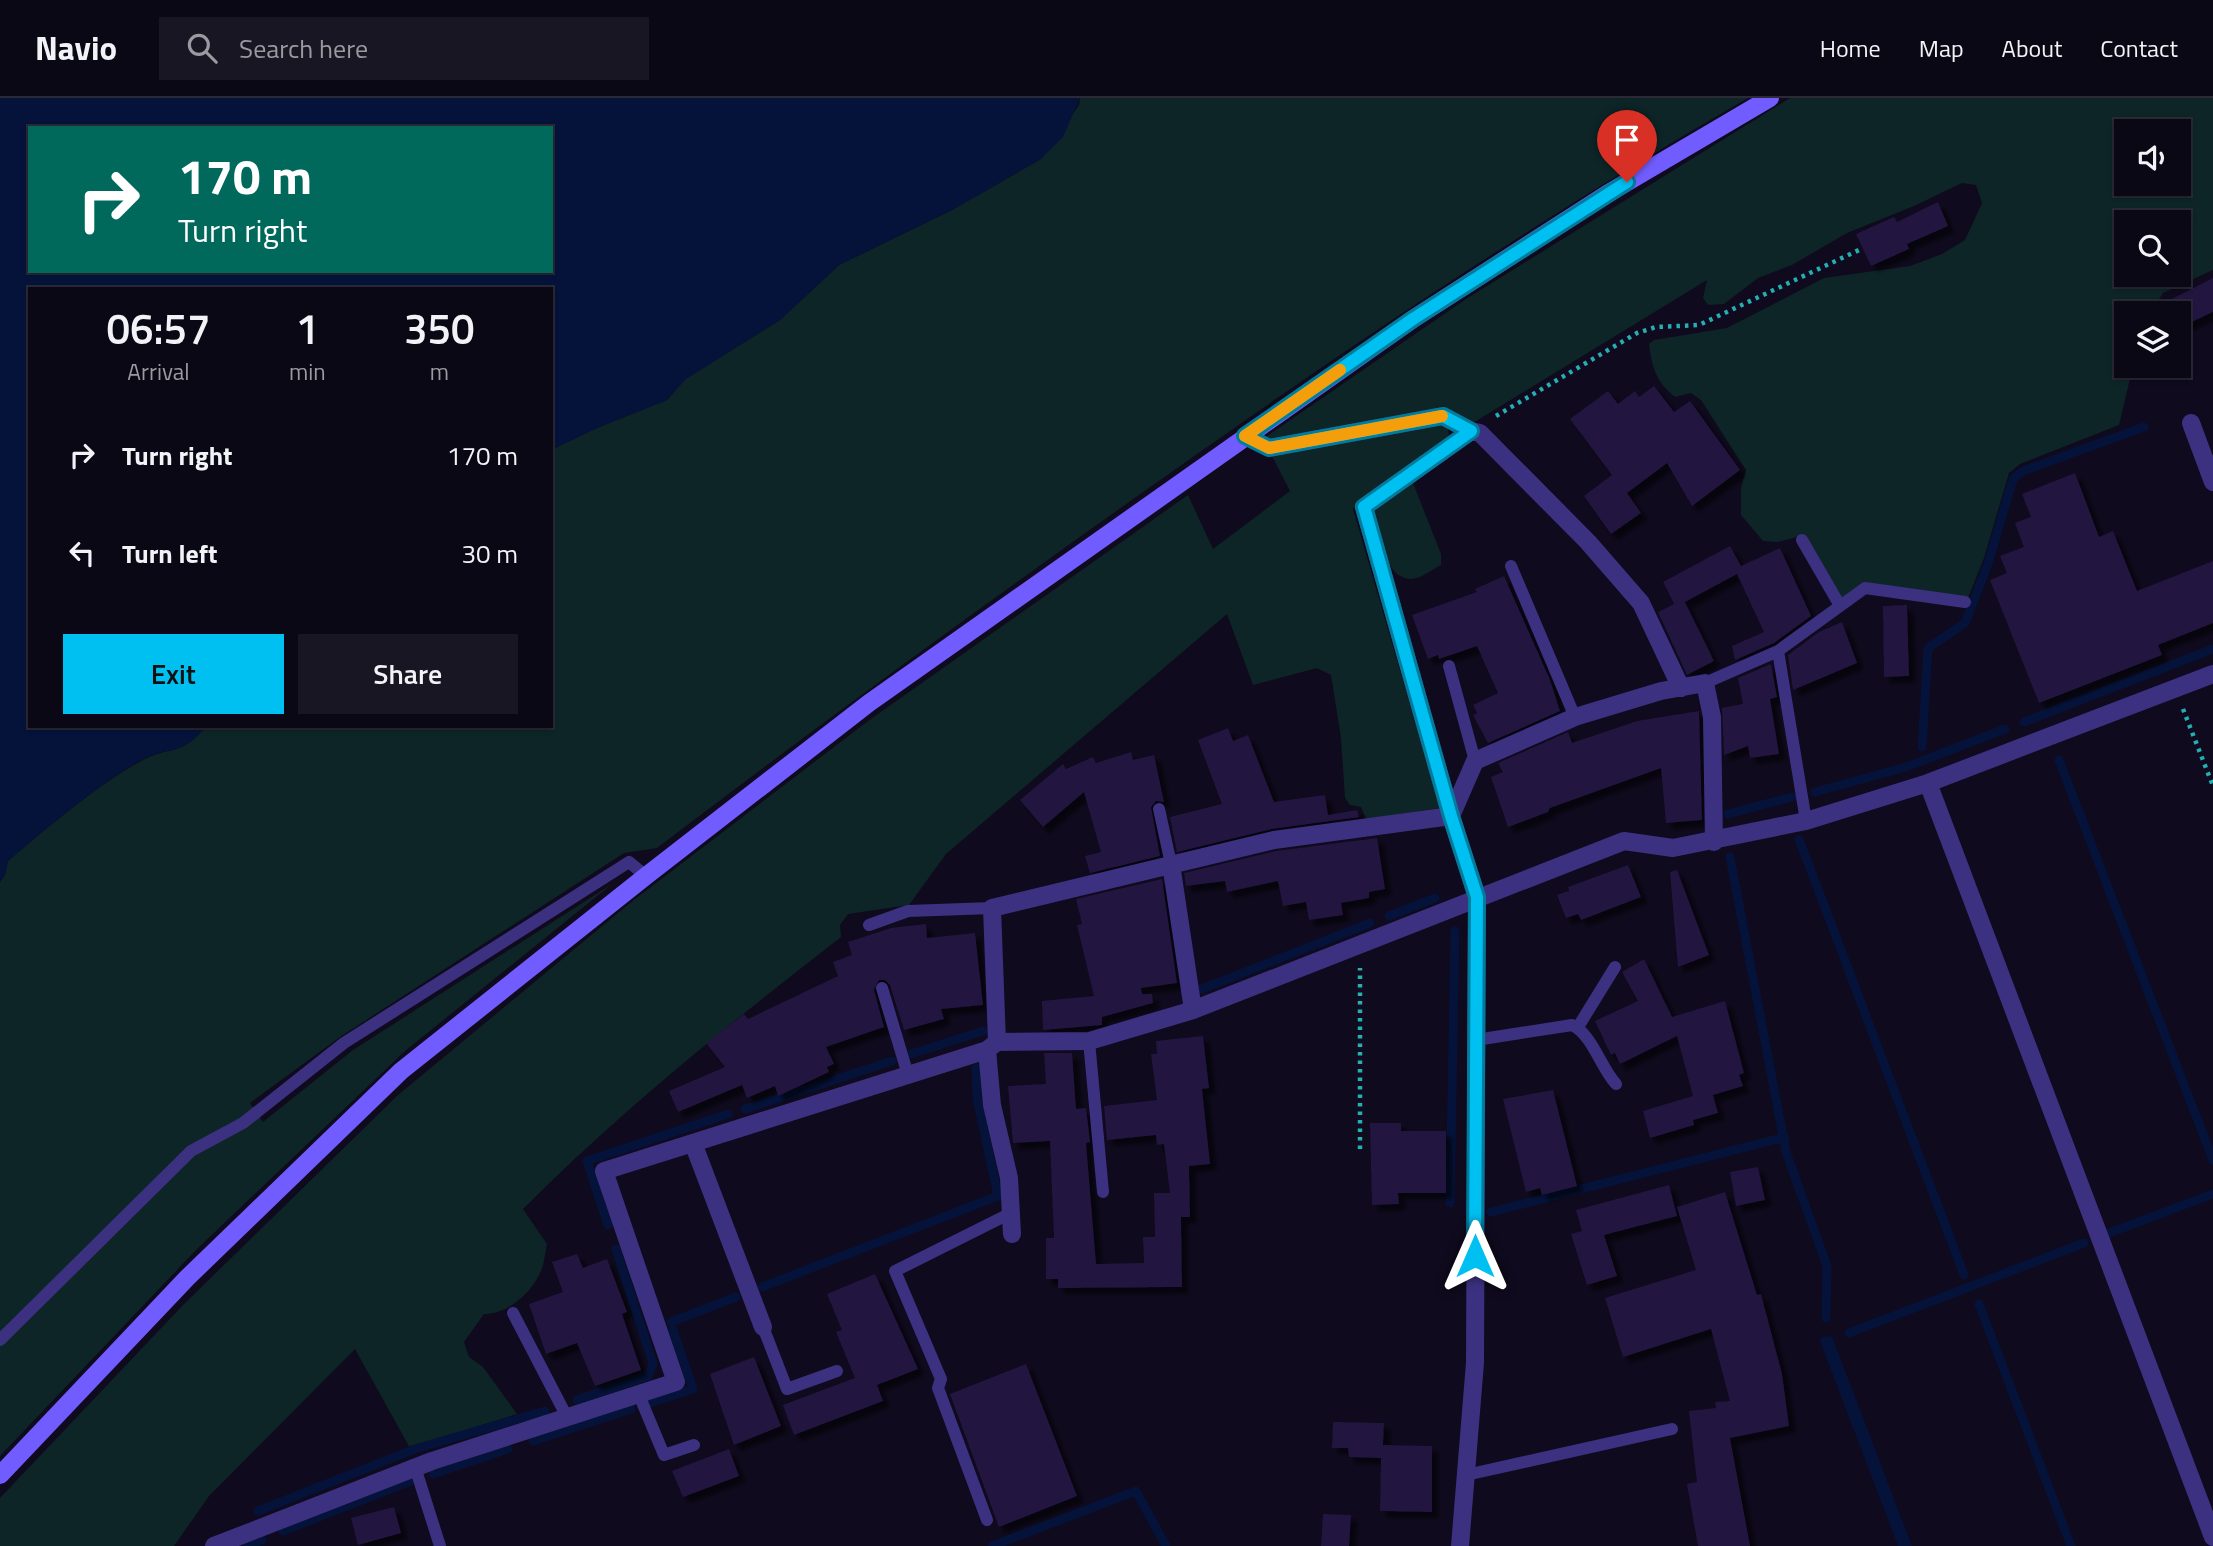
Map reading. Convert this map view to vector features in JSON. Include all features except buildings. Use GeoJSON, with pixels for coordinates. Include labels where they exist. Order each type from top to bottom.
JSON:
{"type":"FeatureCollection","features":[{"type":"Feature","properties":{"kind":"street"},"geometry":{"type":"LineString","coordinates":[[0,1475],[187,1278],[401,1071],[646,876],[869,703],[1413,319],[1607,194],[1770,98]]}},
{"type":"Feature","properties":{"kind":"street"},"geometry":{"type":"LineString","coordinates":[[1245,436],[1269,448],[1443,416],[1480,433],[1587,542],[1642,603],[1681,688]]}},
{"type":"Feature","properties":{"kind":"street"},"geometry":{"type":"LineString","coordinates":[[2191,423],[2213,482]]}},
{"type":"Feature","properties":{"kind":"street"},"geometry":{"type":"LineString","coordinates":[[1460,1546],[1475,1363],[1477,897],[1451,816],[1364,507],[1471,431]]}},
{"type":"Feature","properties":{"kind":"street"},"geometry":{"type":"LineString","coordinates":[[214,1546],[415,1467],[676,1382],[604,1171],[992,1046],[1089,1041],[1193,1010],[1624,841],[1674,848],[1714,842],[1806,821],[1928,783],[2213,674]]}},
{"type":"Feature","properties":{"kind":"street"},"geometry":{"type":"LineString","coordinates":[[1451,816],[1475,761],[1575,717],[1706,683],[1712,717],[1714,842]]}},
{"type":"Feature","properties":{"kind":"street"},"geometry":{"type":"LineString","coordinates":[[1928,783],[2213,1537]]}},
{"type":"Feature","properties":{"kind":"street"},"geometry":{"type":"LineString","coordinates":[[1012,1234],[1009,1178],[992,1105],[992,908],[1274,840],[1451,816]]}},
{"type":"Feature","properties":{"kind":"street"},"geometry":{"type":"LineString","coordinates":[[1171,864],[1193,1010]]}},
{"type":"Feature","properties":{"kind":"street"},"geometry":{"type":"LineString","coordinates":[[694,1143],[763,1327]]}},
{"type":"Feature","properties":{"kind":"lane"},"geometry":{"type":"LineString","coordinates":[[1802,540],[1839,604]]}},
{"type":"Feature","properties":{"kind":"lane"},"geometry":{"type":"LineString","coordinates":[[1511,566],[1575,717]]}},
{"type":"Feature","properties":{"kind":"lane"},"geometry":{"type":"LineString","coordinates":[[1706,683],[1778,651],[1839,604],[1865,588],[1965,602]]}},
{"type":"Feature","properties":{"kind":"lane"},"geometry":{"type":"LineString","coordinates":[[1778,651],[1806,821]]}},
{"type":"Feature","properties":{"kind":"lane"},"geometry":{"type":"LineString","coordinates":[[1449,666],[1475,761]]}},
{"type":"Feature","properties":{"kind":"lane"},"geometry":{"type":"LineString","coordinates":[[1158,809],[1171,864]]}},
{"type":"Feature","properties":{"kind":"lane"},"geometry":{"type":"LineString","coordinates":[[0,1340],[191,1151],[243,1122],[344,1042],[629,862],[646,876]]}},
{"type":"Feature","properties":{"kind":"lane"},"geometry":{"type":"LineString","coordinates":[[869,925],[908,911],[992,908]]}},
{"type":"Feature","properties":{"kind":"lane"},"geometry":{"type":"LineString","coordinates":[[1578,1027],[1615,967]]}},
{"type":"Feature","properties":{"kind":"lane"},"geometry":{"type":"LineString","coordinates":[[882,988],[908,1075]]}},
{"type":"Feature","properties":{"kind":"lane"},"geometry":{"type":"LineString","coordinates":[[1476,1040],[1573,1025],[1578,1027],[1616,1084]]}},
{"type":"Feature","properties":{"kind":"lane"},"geometry":{"type":"LineString","coordinates":[[1089,1041],[1103,1192]]}},
{"type":"Feature","properties":{"kind":"lane"},"geometry":{"type":"LineString","coordinates":[[987,1520],[938,1388],[941,1379],[895,1271],[1011,1213]]}},
{"type":"Feature","properties":{"kind":"lane"},"geometry":{"type":"LineString","coordinates":[[513,1313],[567,1417]]}},
{"type":"Feature","properties":{"kind":"lane"},"geometry":{"type":"LineString","coordinates":[[763,1327],[787,1389],[837,1371]]}},
{"type":"Feature","properties":{"kind":"lane"},"geometry":{"type":"LineString","coordinates":[[639,1395],[664,1455],[694,1445]]}},
{"type":"Feature","properties":{"kind":"lane"},"geometry":{"type":"LineString","coordinates":[[1466,1475],[1672,1429]]}},
{"type":"Feature","properties":{"kind":"lane"},"geometry":{"type":"LineString","coordinates":[[415,1467],[440,1546]]}},
{"type":"Feature","properties":{"kind":"path"},"geometry":{"type":"LineString","coordinates":[[1471,431],[1636,333],[1656,327],[1699,325],[1859,250]]}},
{"type":"Feature","properties":{"kind":"path"},"geometry":{"type":"LineString","coordinates":[[2176,688],[2213,786]]}},
{"type":"Feature","properties":{"kind":"path"},"geometry":{"type":"LineString","coordinates":[[1360,943],[1360,1149]]}},
{"type":"Feature","properties":{"kind":"green space"},"geometry":{"type":"Polygon","coordinates":[[[1080,98],[1748,98],[1511,242],[1280,396],[951,630],[657,848],[624,853],[340,1037],[250,1103],[263,1122],[353,1050],[612,884],[405,1051],[196,1250],[0,1456],[0,882],[5,875],[8,861],[90,794],[125,770],[151,756],[183,746],[204,728],[553,728],[553,449],[667,400],[685,379],[780,320],[839,265],[952,210],[1041,159],[1079,105],[1080,98]]]}},
{"type":"Feature","properties":{"kind":"green space"},"geometry":{"type":"Polygon","coordinates":[[[1790,98],[2213,98],[2213,270],[2191,280],[2191,210],[2114,210],[2114,287],[2176,287],[2163,293],[2158,301],[2114,301],[2114,378],[2130,378],[2119,425],[2020,464],[2009,473],[1984,558],[1968,598],[1864,582],[1841,599],[1804,535],[1778,542],[1763,541],[1741,515],[1741,488],[1746,470],[1701,400],[1691,393],[1675,397],[1663,386],[1654,367],[1649,344],[1654,340],[1727,328],[1824,278],[1910,266],[1942,254],[1965,240],[1982,203],[1976,185],[1962,183],[1847,233],[1792,265],[1758,278],[1724,304],[1708,305],[1703,298],[1707,280],[1473,423],[1444,407],[1271,442],[1267,436],[1466,299],[1790,98]]]}},
{"type":"Feature","properties":{"kind":"green space"},"geometry":{"type":"Polygon","coordinates":[[[1439,422],[1448,427],[1449,437],[1353,509],[1440,808],[1366,819],[1361,807],[1350,805],[1345,798],[1341,738],[1331,675],[1317,668],[1253,685],[1227,614],[946,854],[909,905],[848,914],[840,925],[841,937],[678,1068],[599,1137],[523,1209],[547,1244],[540,1273],[534,1284],[516,1303],[500,1311],[484,1314],[464,1342],[469,1357],[483,1367],[517,1414],[410,1448],[355,1349],[209,1496],[174,1546],[0,1546],[0,1498],[184,1304],[398,1095],[630,903],[868,721],[1188,495],[1213,549],[1290,491],[1271,454],[1439,422]]]}},
{"type":"Feature","properties":{"kind":"green space"},"geometry":{"type":"Polygon","coordinates":[[[1413,483],[1441,554],[1441,565],[1411,579],[1402,577],[1388,562],[1373,510],[1413,483]]]}},
{"type":"Feature","properties":{"kind":"water"},"geometry":{"type":"Polygon","coordinates":[[[0,98],[1080,98],[1063,137],[1041,159],[952,210],[839,265],[780,320],[686,379],[667,400],[553,449],[553,287],[28,287],[28,728],[204,728],[190,742],[141,760],[90,794],[8,861],[5,875],[0,882],[0,98]]]}},
{"type":"Feature","properties":{"kind":"water"},"geometry":{"type":"Polygon","coordinates":[[[1832,1336],[1912,1546],[1898,1546],[1820,1341],[1821,1337],[1832,1336]]]}},
{"type":"Feature","properties":{"kind":"waterway"},"geometry":{"type":"LineString","coordinates":[[1922,747],[1928,648],[1965,623],[1988,564],[2013,479],[2023,471],[2144,427]]}},
{"type":"Feature","properties":{"kind":"waterway"},"geometry":{"type":"LineString","coordinates":[[2024,722],[2213,649]]}},
{"type":"Feature","properties":{"kind":"waterway"},"geometry":{"type":"LineString","coordinates":[[1815,792],[1906,767],[2005,729]]}},
{"type":"Feature","properties":{"kind":"waterway"},"geometry":{"type":"LineString","coordinates":[[2059,760],[2213,1160]]}},
{"type":"Feature","properties":{"kind":"waterway"},"geometry":{"type":"LineString","coordinates":[[1728,814],[1792,797]]}},
{"type":"Feature","properties":{"kind":"waterway"},"geometry":{"type":"LineString","coordinates":[[1799,839],[1964,1275]]}},
{"type":"Feature","properties":{"kind":"waterway"},"geometry":{"type":"LineString","coordinates":[[1730,857],[1786,1152],[1827,1266],[1826,1318]]}},
{"type":"Feature","properties":{"kind":"waterway"},"geometry":{"type":"LineString","coordinates":[[1389,916],[1435,898]]}},
{"type":"Feature","properties":{"kind":"waterway"},"geometry":{"type":"LineString","coordinates":[[1202,989],[1370,923]]}},
{"type":"Feature","properties":{"kind":"waterway"},"geometry":{"type":"LineString","coordinates":[[1450,1203],[1455,931]]}},
{"type":"Feature","properties":{"kind":"waterway"},"geometry":{"type":"LineString","coordinates":[[911,1054],[983,1031]]}},
{"type":"Feature","properties":{"kind":"waterway"},"geometry":{"type":"LineString","coordinates":[[745,1109],[892,1061]]}},
{"type":"Feature","properties":{"kind":"waterway"},"geometry":{"type":"LineString","coordinates":[[762,1287],[998,1196],[977,1098],[976,1068]]}},
{"type":"Feature","properties":{"kind":"waterway"},"geometry":{"type":"LineString","coordinates":[[608,1225],[587,1161],[728,1114]]}},
{"type":"Feature","properties":{"kind":"waterway"},"geometry":{"type":"LineString","coordinates":[[1491,1212],[1785,1137]]}},
{"type":"Feature","properties":{"kind":"waterway"},"geometry":{"type":"LineString","coordinates":[[2109,1233],[2213,1194]]}},
{"type":"Feature","properties":{"kind":"waterway"},"geometry":{"type":"LineString","coordinates":[[1849,1333],[2084,1243]]}},
{"type":"Feature","properties":{"kind":"waterway"},"geometry":{"type":"LineString","coordinates":[[577,1400],[648,1376],[653,1364],[616,1249]]}},
{"type":"Feature","properties":{"kind":"waterway"},"geometry":{"type":"LineString","coordinates":[[671,1322],[736,1297]]}},
{"type":"Feature","properties":{"kind":"waterway"},"geometry":{"type":"LineString","coordinates":[[1979,1304],[2071,1546]]}},
{"type":"Feature","properties":{"kind":"waterway"},"geometry":{"type":"LineString","coordinates":[[650,1403],[693,1389],[673,1330]]}},
{"type":"Feature","properties":{"kind":"waterway"},"geometry":{"type":"LineString","coordinates":[[533,1441],[631,1409]]}},
{"type":"Feature","properties":{"kind":"waterway"},"geometry":{"type":"LineString","coordinates":[[258,1511],[415,1449],[545,1411]]}},
{"type":"Feature","properties":{"kind":"waterway"},"geometry":{"type":"LineString","coordinates":[[433,1474],[508,1449]]}},
{"type":"Feature","properties":{"kind":"waterway"},"geometry":{"type":"LineString","coordinates":[[283,1531],[411,1481]]}},
{"type":"Feature","properties":{"kind":"waterway"},"geometry":{"type":"LineString","coordinates":[[992,1546],[1136,1491],[1166,1546]]}},
{"type":"Feature","properties":{"kind":"waterway"},"geometry":{"type":"LineString","coordinates":[[247,1546],[262,1540]]}},
{"type":"Feature","properties":{"kind":"slow traffic"},"geometry":{"type":"LineString","coordinates":[[1340,370],[1245,436],[1269,448],[1442,416]]}},
{"type":"Feature","properties":{"kind":"route"},"geometry":{"type":"LineString","coordinates":[[1475,1256],[1477,897],[1451,816],[1364,507],[1471,431],[1443,416],[1269,448],[1245,436],[1413,319],[1627,182]]}}]}
